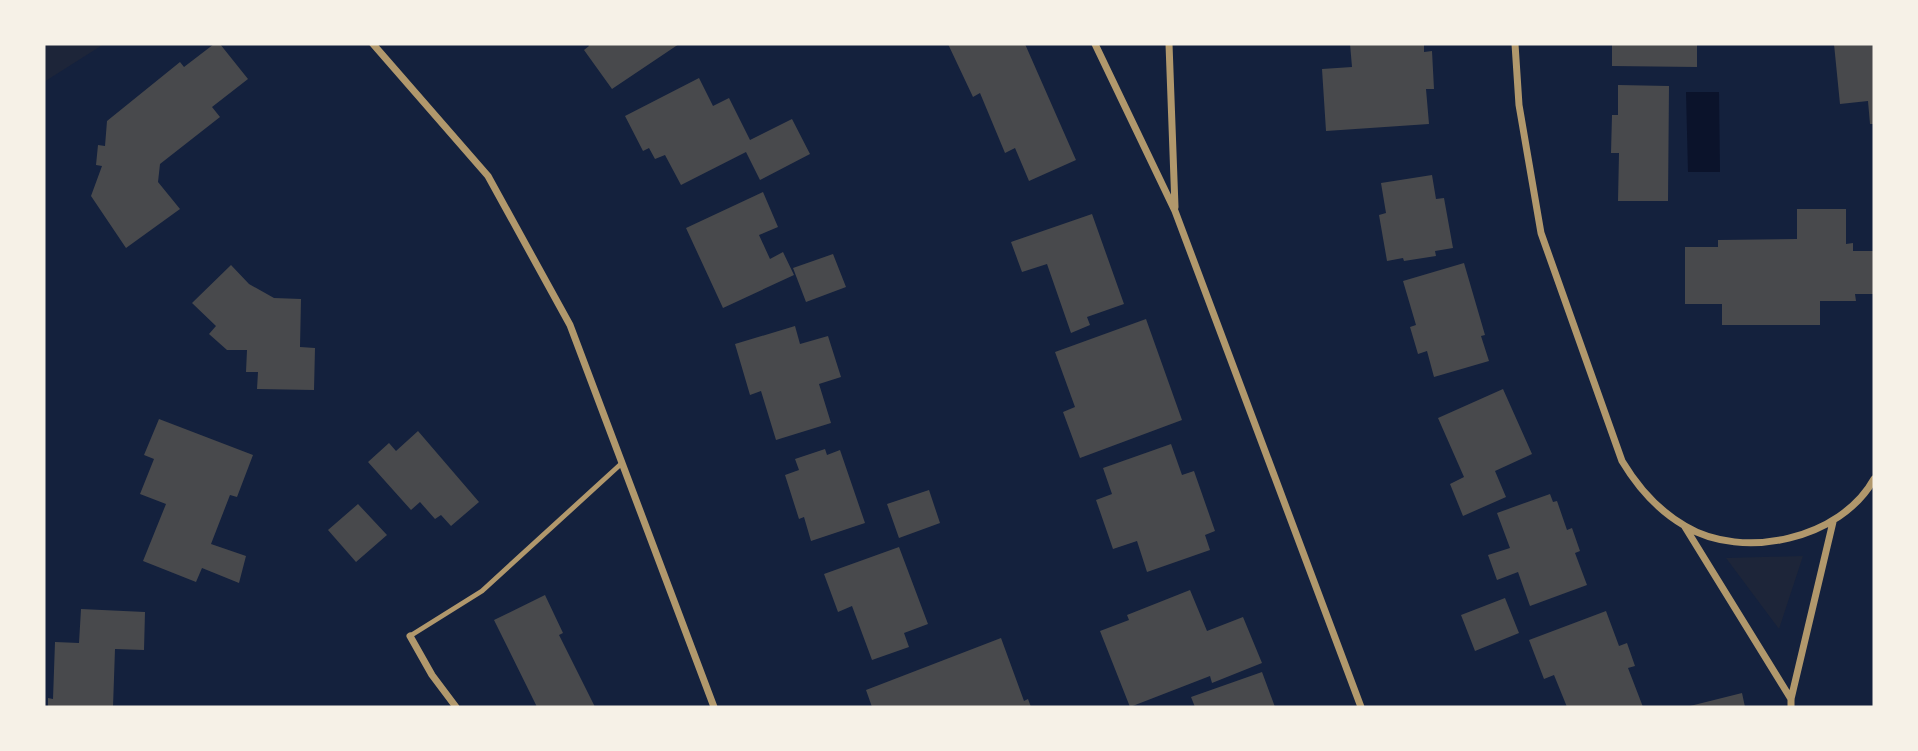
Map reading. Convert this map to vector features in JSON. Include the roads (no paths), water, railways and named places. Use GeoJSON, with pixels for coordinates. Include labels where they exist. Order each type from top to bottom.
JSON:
{"type":"FeatureCollection","features":[{"type":"Feature","properties":{"kind":"street"},"geometry":{"type":"LineString","coordinates":[[373,44],[488,176],[570,325],[714,707]]}},
{"type":"Feature","properties":{"kind":"street"},"geometry":{"type":"LineString","coordinates":[[1095,44],[1175,211],[1360,707]]}},
{"type":"Feature","properties":{"kind":"street"},"geometry":{"type":"LineString","coordinates":[[1169,44],[1175,211]]}},
{"type":"Feature","properties":{"kind":"street"},"geometry":{"type":"LineString","coordinates":[[1515,44],[1519,105],[1541,233],[1622,461],[1634,482],[1685,526],[1791,703]]}},
{"type":"Feature","properties":{"kind":"street"},"geometry":{"type":"LineString","coordinates":[[1685,526],[1717,538],[1757,543],[1795,537],[1833,522],[1855,506],[1874,479]]}},
{"type":"Feature","properties":{"kind":"street"},"geometry":{"type":"LineString","coordinates":[[1791,703],[1833,522]]}},
{"type":"Feature","properties":{"kind":"street"},"geometry":{"type":"LineString","coordinates":[[410,636],[432,675],[456,707]]}},
{"type":"Feature","properties":{"kind":"lane"},"geometry":{"type":"LineString","coordinates":[[410,636],[482,591],[621,463]]}}]}
